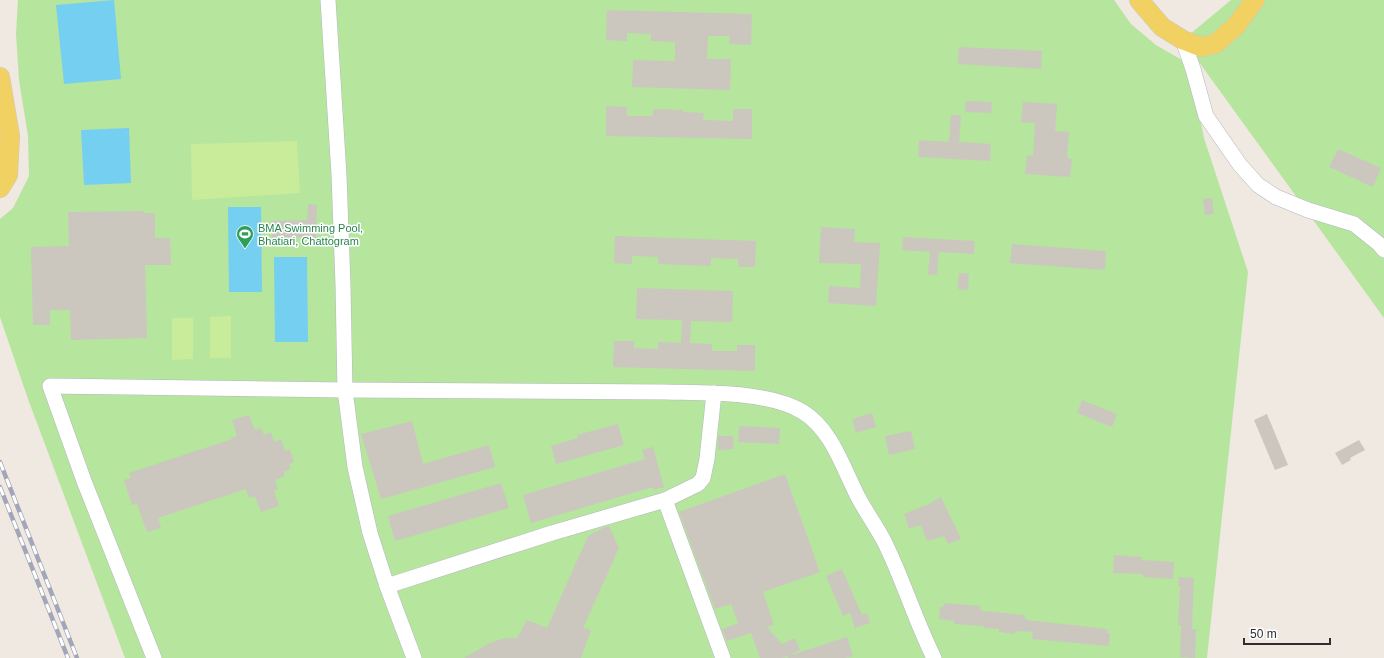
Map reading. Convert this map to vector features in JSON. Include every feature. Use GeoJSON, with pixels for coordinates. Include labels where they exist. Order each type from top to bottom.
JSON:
{"type":"FeatureCollection","features":[{"type":"Feature","properties":{"kind":"main road"},"geometry":{"type":"LineString","coordinates":[[1139,0],[1162,27],[1183,40],[1201,48],[1215,44],[1236,26],[1255,0]]}},
{"type":"Feature","properties":{"kind":"main road"},"geometry":{"type":"LineString","coordinates":[[0,77],[10,136],[8,175],[0,188]]}},
{"type":"Feature","properties":{"kind":"lane"},"geometry":{"type":"LineString","coordinates":[[328,0],[339,175],[345,390],[355,467],[370,533],[386,586],[414,658]]}},
{"type":"Feature","properties":{"kind":"lane"},"geometry":{"type":"LineString","coordinates":[[1183,40],[1206,116],[1240,165],[1258,185],[1276,197],[1308,210],[1354,224],[1379,244],[1384,250]]}},
{"type":"Feature","properties":{"kind":"lane"},"geometry":{"type":"LineString","coordinates":[[154,658],[84,481],[50,386],[714,393],[752,396],[777,401],[802,412],[821,428],[833,445],[859,498],[884,541],[934,658]]}},
{"type":"Feature","properties":{"kind":"lane"},"geometry":{"type":"LineString","coordinates":[[386,586],[552,533],[665,500],[698,484],[702,478],[707,459],[714,393]]}},
{"type":"Feature","properties":{"kind":"lane"},"geometry":{"type":"LineString","coordinates":[[665,500],[723,658]]}},
{"type":"Feature","properties":{"kind":"green space"},"geometry":{"type":"Polygon","coordinates":[[[18,0],[1114,0],[1131,24],[1156,45],[1189,64],[1204,138],[1248,272],[1207,658],[125,658],[28,399],[0,317],[0,219],[13,208],[29,176],[28,136],[19,80],[16,34],[18,0]]]}},
{"type":"Feature","properties":{"kind":"green space"},"geometry":{"type":"Polygon","coordinates":[[[1231,0],[1384,0],[1384,318],[1183,40],[1231,0]]]}},
{"type":"Feature","properties":{"kind":"green space"},"geometry":{"type":"Polygon","coordinates":[[[297,141],[300,193],[192,200],[191,144],[297,141]]]}},
{"type":"Feature","properties":{"kind":"green space"},"geometry":{"type":"Polygon","coordinates":[[[231,316],[231,358],[210,358],[210,317],[231,316]]]}},
{"type":"Feature","properties":{"kind":"green space"},"geometry":{"type":"Polygon","coordinates":[[[172,318],[193,318],[193,359],[172,360],[172,318]]]}},
{"type":"Feature","properties":{"kind":"water"},"geometry":{"type":"Polygon","coordinates":[[[114,0],[121,79],[64,84],[56,5],[114,0]]]}},
{"type":"Feature","properties":{"kind":"water"},"geometry":{"type":"Polygon","coordinates":[[[129,128],[131,183],[84,185],[81,130],[129,128]]]}},
{"type":"Feature","properties":{"kind":"water","name":"BMA Swimming Pool, Bhatiari, Chattogram"},"geometry":{"type":"Polygon","coordinates":[[[228,207],[261,207],[262,292],[229,292],[228,207]]]}},
{"type":"Feature","properties":{"kind":"water"},"geometry":{"type":"Polygon","coordinates":[[[274,257],[307,257],[308,342],[275,342],[274,257]]]}},
{"type":"Feature","properties":{"kind":"building"},"geometry":{"type":"Polygon","coordinates":[[[607,10],[752,14],[751,45],[729,44],[730,36],[708,36],[707,59],[731,59],[730,90],[632,87],[633,60],[675,61],[675,42],[651,41],[651,34],[627,33],[627,41],[606,40],[607,10]]]}},
{"type":"Feature","properties":{"kind":"building"},"geometry":{"type":"Polygon","coordinates":[[[959,47],[1042,51],[1041,69],[958,64],[959,47]]]}},
{"type":"Feature","properties":{"kind":"building"},"geometry":{"type":"Polygon","coordinates":[[[966,101],[992,102],[991,113],[965,112],[966,101]]]}},
{"type":"Feature","properties":{"kind":"building"},"geometry":{"type":"Polygon","coordinates":[[[1023,102],[1057,104],[1055,131],[1069,132],[1067,158],[1072,159],[1070,177],[1025,174],[1027,155],[1033,156],[1035,123],[1021,122],[1023,102]]]}},
{"type":"Feature","properties":{"kind":"building"},"geometry":{"type":"Polygon","coordinates":[[[606,106],[627,107],[627,116],[652,116],[654,109],[683,110],[683,112],[704,113],[703,120],[733,121],[733,109],[752,109],[752,139],[606,136],[606,106]]]}},
{"type":"Feature","properties":{"kind":"building"},"geometry":{"type":"Polygon","coordinates":[[[951,115],[961,115],[959,142],[991,144],[990,161],[918,157],[919,140],[949,142],[951,115]]]}},
{"type":"Feature","properties":{"kind":"building"},"geometry":{"type":"Polygon","coordinates":[[[1338,149],[1381,168],[1373,187],[1329,167],[1338,149]]]}},
{"type":"Feature","properties":{"kind":"building"},"geometry":{"type":"Polygon","coordinates":[[[1212,198],[1214,214],[1205,215],[1203,199],[1212,198]]]}},
{"type":"Feature","properties":{"kind":"building"},"geometry":{"type":"Polygon","coordinates":[[[308,204],[317,205],[316,240],[307,240],[307,237],[272,238],[271,221],[307,220],[308,204]]]}},
{"type":"Feature","properties":{"kind":"building"},"geometry":{"type":"Polygon","coordinates":[[[144,211],[144,213],[155,213],[155,238],[170,238],[171,265],[145,265],[147,338],[71,340],[70,310],[50,310],[50,325],[33,325],[31,247],[69,246],[68,212],[144,211]]]}},
{"type":"Feature","properties":{"kind":"building"},"geometry":{"type":"Polygon","coordinates":[[[821,227],[855,229],[854,242],[880,243],[876,306],[828,303],[829,286],[860,288],[861,264],[819,263],[821,227]]]}},
{"type":"Feature","properties":{"kind":"building"},"geometry":{"type":"Polygon","coordinates":[[[615,236],[756,241],[755,267],[738,267],[738,259],[711,258],[711,266],[658,264],[658,257],[632,256],[632,264],[614,263],[615,236]]]}},
{"type":"Feature","properties":{"kind":"building"},"geometry":{"type":"Polygon","coordinates":[[[903,237],[975,241],[974,254],[939,252],[937,275],[928,274],[930,252],[902,250],[903,237]]]}},
{"type":"Feature","properties":{"kind":"building"},"geometry":{"type":"Polygon","coordinates":[[[1012,244],[1106,251],[1105,270],[1010,263],[1012,244]]]}},
{"type":"Feature","properties":{"kind":"building"},"geometry":{"type":"Polygon","coordinates":[[[959,273],[969,274],[968,290],[958,289],[959,273]]]}},
{"type":"Feature","properties":{"kind":"building"},"geometry":{"type":"Polygon","coordinates":[[[637,288],[733,291],[732,322],[691,321],[690,343],[712,344],[712,351],[737,351],[737,345],[755,345],[755,371],[613,367],[614,341],[634,341],[634,348],[658,349],[658,342],[681,343],[682,320],[636,319],[637,288]]]}},
{"type":"Feature","properties":{"kind":"building"},"geometry":{"type":"Polygon","coordinates":[[[1082,400],[1117,414],[1112,427],[1077,413],[1082,400]]]}},
{"type":"Feature","properties":{"kind":"building"},"geometry":{"type":"Polygon","coordinates":[[[872,413],[876,427],[856,433],[852,419],[872,413]]]}},
{"type":"Feature","properties":{"kind":"building"},"geometry":{"type":"Polygon","coordinates":[[[1267,414],[1288,465],[1275,470],[1254,420],[1267,414]]]}},
{"type":"Feature","properties":{"kind":"building"},"geometry":{"type":"Polygon","coordinates":[[[249,415],[255,430],[261,428],[264,435],[271,432],[274,442],[281,439],[285,451],[290,449],[294,462],[289,464],[291,469],[284,472],[285,476],[275,480],[278,489],[274,490],[279,506],[261,512],[255,496],[249,498],[246,489],[158,518],[161,528],[147,532],[137,504],[132,505],[124,480],[131,478],[129,473],[232,439],[231,438],[237,436],[232,420],[249,415]]]}},
{"type":"Feature","properties":{"kind":"building"},"geometry":{"type":"Polygon","coordinates":[[[412,421],[423,464],[489,445],[495,467],[381,499],[361,434],[412,421]]]}},
{"type":"Feature","properties":{"kind":"building"},"geometry":{"type":"Polygon","coordinates":[[[618,424],[624,445],[556,464],[551,446],[578,438],[577,435],[618,424]]]}},
{"type":"Feature","properties":{"kind":"building"},"geometry":{"type":"Polygon","coordinates":[[[739,426],[780,428],[779,444],[738,442],[739,426]]]}},
{"type":"Feature","properties":{"kind":"building"},"geometry":{"type":"Polygon","coordinates":[[[911,431],[915,449],[889,455],[885,436],[911,431]]]}},
{"type":"Feature","properties":{"kind":"building"},"geometry":{"type":"Polygon","coordinates":[[[718,436],[733,436],[734,449],[718,450],[718,436]]]}},
{"type":"Feature","properties":{"kind":"building"},"geometry":{"type":"Polygon","coordinates":[[[1359,440],[1365,450],[1350,458],[1351,460],[1342,465],[1335,453],[1359,440]]]}},
{"type":"Feature","properties":{"kind":"building"},"geometry":{"type":"Polygon","coordinates":[[[653,447],[664,487],[654,490],[653,487],[531,523],[523,495],[645,459],[642,450],[653,447]]]}},
{"type":"Feature","properties":{"kind":"building"},"geometry":{"type":"Polygon","coordinates":[[[785,474],[820,572],[763,592],[774,625],[767,627],[782,644],[795,638],[800,650],[788,656],[847,637],[853,656],[845,658],[788,658],[787,656],[783,658],[760,658],[751,633],[727,641],[722,629],[738,623],[731,604],[715,609],[679,512],[785,474]]]}},
{"type":"Feature","properties":{"kind":"building"},"geometry":{"type":"Polygon","coordinates":[[[501,483],[509,508],[395,541],[388,516],[501,483]]]}},
{"type":"Feature","properties":{"kind":"building"},"geometry":{"type":"Polygon","coordinates":[[[941,497],[961,539],[948,544],[944,536],[927,541],[921,525],[909,529],[904,514],[929,504],[941,497]]]}},
{"type":"Feature","properties":{"kind":"building"},"geometry":{"type":"Polygon","coordinates":[[[609,526],[619,548],[583,628],[591,630],[581,658],[464,658],[498,640],[517,638],[527,620],[547,628],[588,536],[609,526]]]}},
{"type":"Feature","properties":{"kind":"building"},"geometry":{"type":"Polygon","coordinates":[[[1114,555],[1142,557],[1142,560],[1174,562],[1173,579],[1143,577],[1143,574],[1113,573],[1114,555]]]}},
{"type":"Feature","properties":{"kind":"building"},"geometry":{"type":"Polygon","coordinates":[[[842,569],[862,615],[867,613],[870,623],[855,628],[850,613],[843,616],[826,576],[842,569]]]}},
{"type":"Feature","properties":{"kind":"building"},"geometry":{"type":"Polygon","coordinates":[[[1179,577],[1194,578],[1192,629],[1196,629],[1195,658],[1180,657],[1181,625],[1178,625],[1179,577]]]}},
{"type":"Feature","properties":{"kind":"building"},"geometry":{"type":"Polygon","coordinates":[[[944,603],[981,606],[980,610],[983,611],[1025,615],[1025,619],[1028,619],[1027,620],[1108,629],[1107,633],[1110,633],[1109,646],[1032,639],[1033,632],[1015,631],[1015,634],[999,632],[999,629],[984,628],[984,626],[954,624],[954,621],[939,619],[940,607],[943,607],[944,603]]]}},
{"type":"Feature","properties":{"kind":"railway"},"geometry":{"type":"LineString","coordinates":[[0,462],[77,658]]}},
{"type":"Feature","properties":{"kind":"railway"},"geometry":{"type":"LineString","coordinates":[[0,487],[68,658]]}},
{"type":"Feature","properties":{"kind":"place","name":"BMA Swimming Pool, Bhatiari, Chattogram"},"geometry":{"type":"Point","coordinates":[245,249]}}]}
